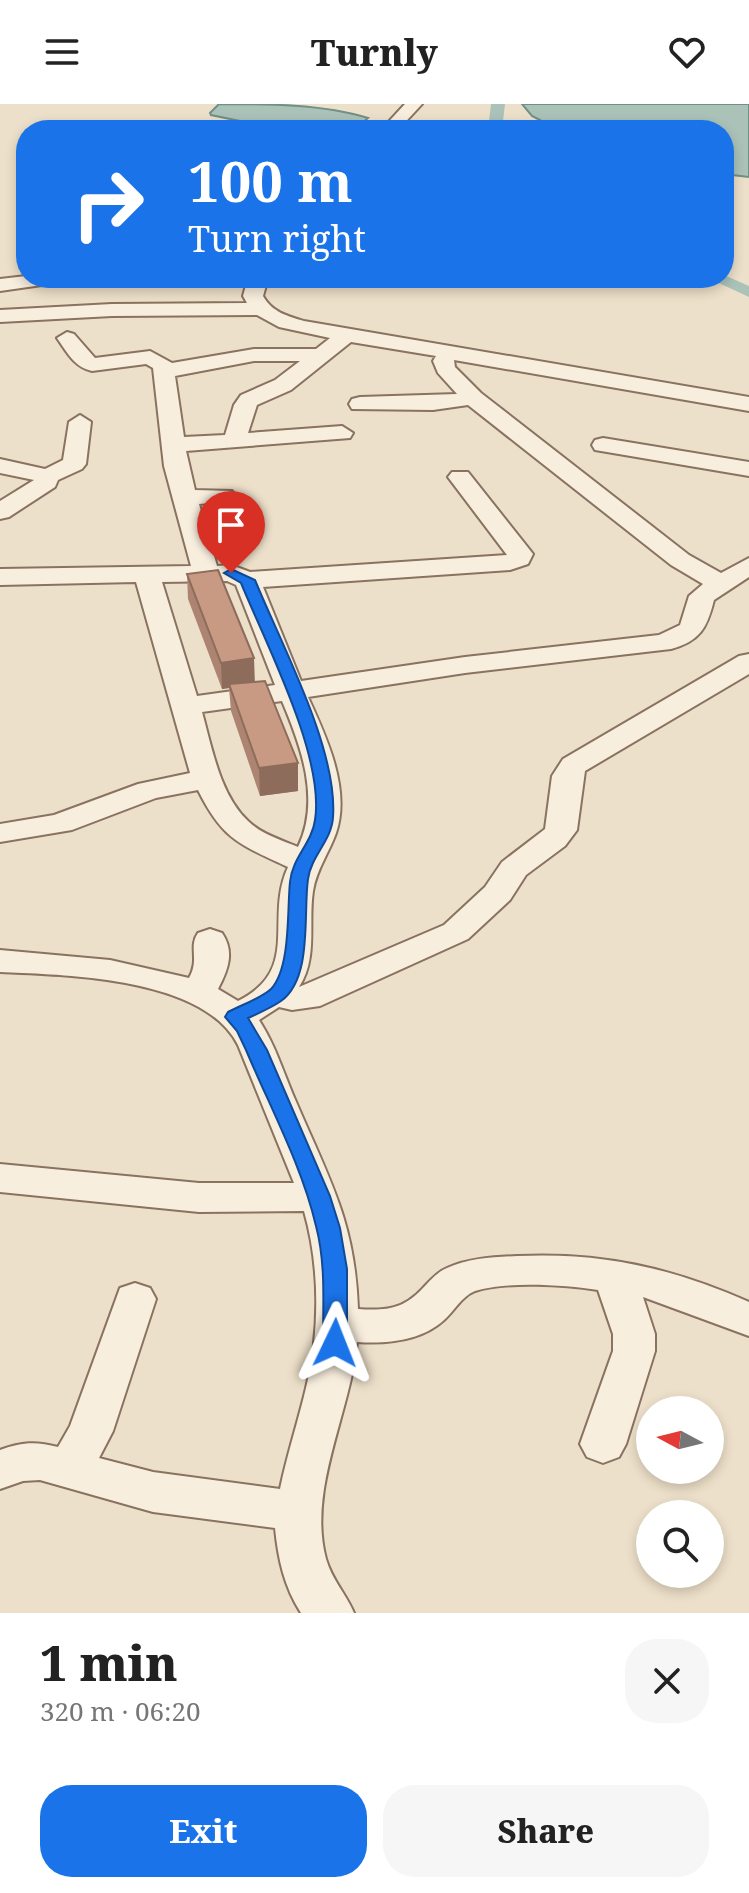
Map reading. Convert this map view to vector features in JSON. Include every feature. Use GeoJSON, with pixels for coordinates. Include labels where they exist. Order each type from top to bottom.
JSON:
{"type":"FeatureCollection","features":[{"type":"Feature","properties":{"kind":"street"},"geometry":{"type":"LineString","coordinates":[[399,120],[414,104]]}},
{"type":"Feature","properties":{"kind":"street"},"geometry":{"type":"LineString","coordinates":[[255,288],[253,296],[260,309],[278,320],[345,336],[749,404]]}},
{"type":"Feature","properties":{"kind":"street"},"geometry":{"type":"LineString","coordinates":[[0,316],[112,310],[260,309]]}},
{"type":"Feature","properties":{"kind":"street"},"geometry":{"type":"LineString","coordinates":[[234,441],[249,400],[283,385],[345,336]]}},
{"type":"Feature","properties":{"kind":"street"},"geometry":{"type":"LineString","coordinates":[[67,338],[84,361],[92,365],[150,357],[158,359],[166,371],[183,498],[206,573]]}},
{"type":"Feature","properties":{"kind":"street"},"geometry":{"type":"LineString","coordinates":[[448,353],[443,361],[445,369],[473,398],[680,560],[721,583]]}},
{"type":"Feature","properties":{"kind":"street"},"geometry":{"type":"LineString","coordinates":[[166,371],[254,355],[320,355]]}},
{"type":"Feature","properties":{"kind":"street"},"geometry":{"type":"LineString","coordinates":[[360,404],[433,403],[473,398]]}},
{"type":"Feature","properties":{"kind":"street"},"geometry":{"type":"LineString","coordinates":[[0,466],[46,477],[74,464],[80,422]]}},
{"type":"Feature","properties":{"kind":"street"},"geometry":{"type":"LineString","coordinates":[[174,445],[342,433]]}},
{"type":"Feature","properties":{"kind":"street"},"geometry":{"type":"LineString","coordinates":[[603,445],[749,469]]}},
{"type":"Feature","properties":{"kind":"street"},"geometry":{"type":"LineString","coordinates":[[0,512],[44,486],[46,477]]}},
{"type":"Feature","properties":{"kind":"street"},"geometry":{"type":"LineString","coordinates":[[0,577],[231,573],[247,580],[519,559],[520,554],[460,477]]}},
{"type":"Feature","properties":{"kind":"street"},"geometry":{"type":"LineString","coordinates":[[183,498],[224,496]]}},
{"type":"Feature","properties":{"kind":"street"},"geometry":{"type":"LineString","coordinates":[[187,706],[465,665],[625,648],[681,638],[695,627],[702,596],[749,566]]}},
{"type":"Feature","properties":{"kind":"street"},"geometry":{"type":"LineString","coordinates":[[147,576],[207,779],[225,813],[238,829],[304,862]]}},
{"type":"Feature","properties":{"kind":"street"},"geometry":{"type":"LineString","coordinates":[[235,1017],[276,995],[287,981],[296,940],[296,894],[304,862],[321,832],[325,818],[324,781],[317,749],[247,580]]}},
{"type":"Feature","properties":{"kind":"street"},"geometry":{"type":"LineString","coordinates":[[276,995],[292,999],[308,998],[456,932],[498,893],[519,863],[554,839],[561,830],[567,776],[574,765],[749,662]]}},
{"type":"Feature","properties":{"kind":"street"},"geometry":{"type":"LineString","coordinates":[[0,833],[61,823],[149,790],[207,779]]}},
{"type":"Feature","properties":{"kind":"street"},"geometry":{"type":"LineString","coordinates":[[198,993],[213,966],[210,940]]}},
{"type":"Feature","properties":{"kind":"street"},"geometry":{"type":"LineString","coordinates":[[0,961],[90,969],[148,979],[198,993],[235,1017],[246,1028],[319,1196],[335,1269],[337,1324],[325,1403],[298,1511],[300,1550],[310,1585],[330,1613]]}},
{"type":"Feature","properties":{"kind":"street"},"geometry":{"type":"LineString","coordinates":[[0,1178],[219,1200],[270,1201],[319,1196]]}},
{"type":"Feature","properties":{"kind":"street"},"geometry":{"type":"LineString","coordinates":[[337,1324],[388,1327],[409,1322],[425,1313],[457,1281],[474,1275],[559,1270],[614,1274],[654,1282],[698,1297],[749,1320]]}},
{"type":"Feature","properties":{"kind":"street"},"geometry":{"type":"LineString","coordinates":[[603,1444],[634,1351],[634,1334],[614,1274]]}},
{"type":"Feature","properties":{"kind":"street"},"geometry":{"type":"LineString","coordinates":[[70,1467],[91,1431],[135,1299]]}},
{"type":"Feature","properties":{"kind":"street"},"geometry":{"type":"LineString","coordinates":[[0,1470],[20,1462],[40,1461],[153,1492],[298,1511]]}},
{"type":"Feature","properties":{"kind":"shaded area"},"geometry":{"type":"Polygon","coordinates":[[[219,104],[275,105],[314,107],[368,118],[235,120],[210,113],[219,104]]]}},
{"type":"Feature","properties":{"kind":"shaded area"},"geometry":{"type":"Polygon","coordinates":[[[522,104],[749,104],[749,177],[734,175],[734,120],[540,120],[522,104]]]}},
{"type":"Feature","properties":{"kind":"building"},"geometry":{"type":"Polygon","coordinates":[[[218,570],[254,658],[221,663],[187,574],[218,570]]]}},
{"type":"Feature","properties":{"kind":"building"},"geometry":{"type":"Polygon","coordinates":[[[265,681],[298,763],[259,768],[229,684],[265,681]]]}},
{"type":"Feature","properties":{"kind":"waterway"},"geometry":{"type":"LineString","coordinates":[[496,120],[498,104]]}},
{"type":"Feature","properties":{"kind":"waterway"},"geometry":{"type":"LineString","coordinates":[[734,286],[749,292]]}},
{"type":"Feature","properties":{"kind":"route"},"geometry":{"type":"LineString","coordinates":[[231,573],[247,580],[317,749],[324,781],[325,818],[299,878],[296,940],[287,981],[276,995],[262,1005],[235,1017],[246,1028],[257,1050],[319,1196],[335,1269],[335,1343]]}}]}
